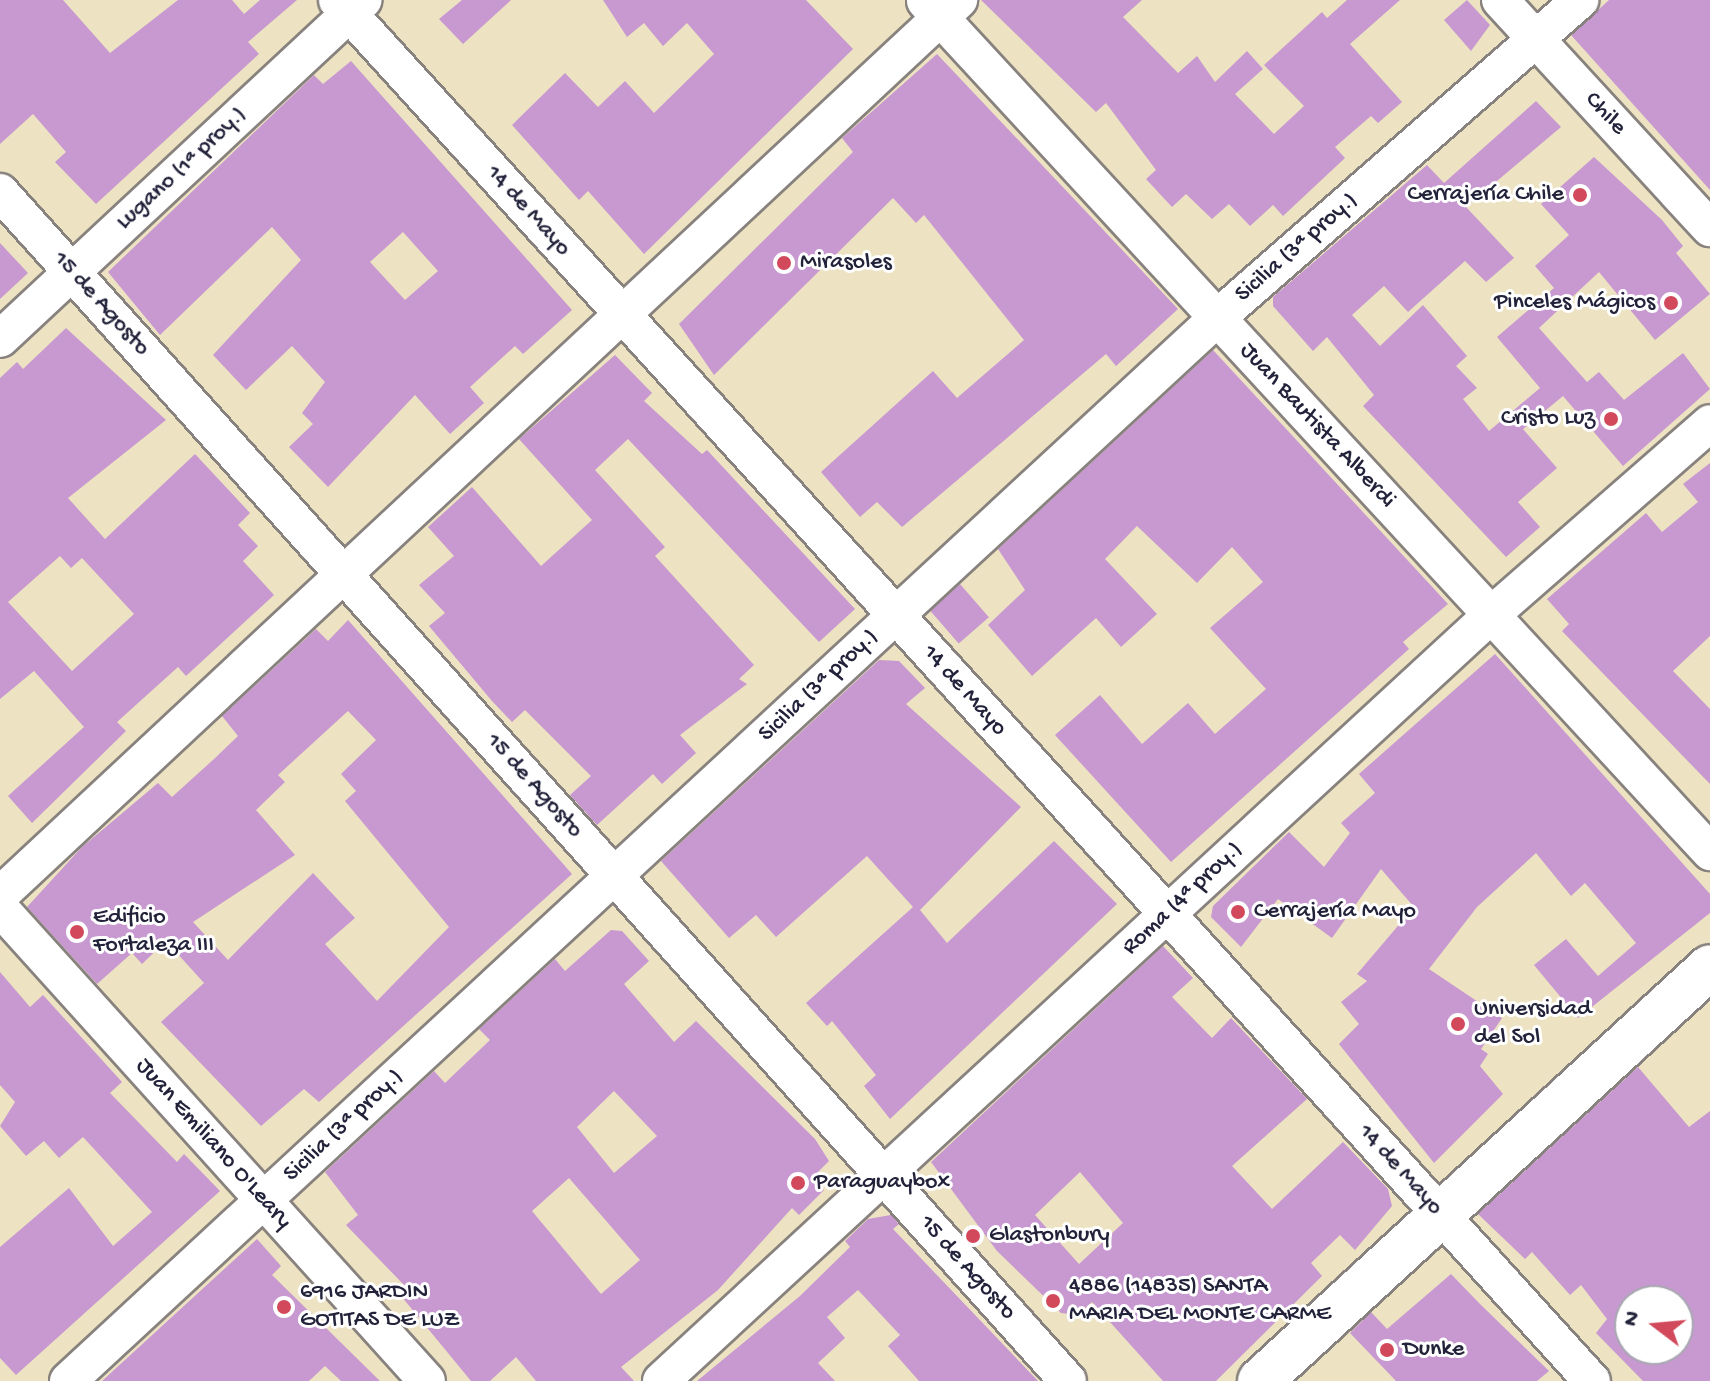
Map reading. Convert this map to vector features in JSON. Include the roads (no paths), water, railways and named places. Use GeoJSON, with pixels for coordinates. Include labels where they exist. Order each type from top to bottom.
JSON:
{"type":"FeatureCollection","features":[{"type":"Feature","properties":{"kind":"main road"},"geometry":{"type":"LineString","coordinates":[[1260,1381],[1710,967]]}},
{"type":"Feature","properties":{"kind":"street","name":"Chile"},"geometry":{"type":"LineString","coordinates":[[1500,0],[1710,228]]}},
{"type":"Feature","properties":{"kind":"street","name":"Sicilia (3ª proy.)"},"geometry":{"type":"LineString","coordinates":[[68,1381],[1217,318],[1580,0]]}},
{"type":"Feature","properties":{"kind":"street","name":"Lugano (1ª proy.)"},"geometry":{"type":"LineString","coordinates":[[0,339],[350,4]]}},
{"type":"Feature","properties":{"kind":"street","name":"14 de Mayo"},"geometry":{"type":"LineString","coordinates":[[350,4],[622,314],[1592,1381]]}},
{"type":"Feature","properties":{"kind":"street"},"geometry":{"type":"LineString","coordinates":[[0,895],[622,314],[941,6]]}},
{"type":"Feature","properties":{"kind":"street","name":"Juan Bautista Alberdi"},"geometry":{"type":"LineString","coordinates":[[941,6],[1217,318],[1710,852]]}},
{"type":"Feature","properties":{"kind":"street","name":"15 de Agosto"},"geometry":{"type":"LineString","coordinates":[[0,192],[1068,1381]]}},
{"type":"Feature","properties":{"kind":"street","name":"Roma (4ª proy.)"},"geometry":{"type":"LineString","coordinates":[[661,1381],[1491,615],[1710,423]]}},
{"type":"Feature","properties":{"kind":"street","name":"Juan Emiliano O'Leary"},"geometry":{"type":"LineString","coordinates":[[0,908],[427,1381]]}},
{"type":"Feature","properties":{"kind":"place","name":"Cerrajería Chile"},"geometry":{"type":"Point","coordinates":[1580,195]}},
{"type":"Feature","properties":{"kind":"place","name":"Mirasoles"},"geometry":{"type":"Point","coordinates":[784,263]}},
{"type":"Feature","properties":{"kind":"place","name":"Pinceles Mágicos"},"geometry":{"type":"Point","coordinates":[1671,303]}},
{"type":"Feature","properties":{"kind":"place","name":"Cristo Luz"},"geometry":{"type":"Point","coordinates":[1611,419]}},
{"type":"Feature","properties":{"kind":"place","name":"Cerrajería Mayo"},"geometry":{"type":"Point","coordinates":[1238,912]}},
{"type":"Feature","properties":{"kind":"place","name":"Edificio Fortaleza III"},"geometry":{"type":"Point","coordinates":[77,932]}},
{"type":"Feature","properties":{"kind":"place","name":"Universidad del Sol"},"geometry":{"type":"Point","coordinates":[1458,1024]}},
{"type":"Feature","properties":{"kind":"place","name":"Paraguaybox"},"geometry":{"type":"Point","coordinates":[798,1183]}},
{"type":"Feature","properties":{"kind":"place","name":"Glastonbury"},"geometry":{"type":"Point","coordinates":[973,1236]}},
{"type":"Feature","properties":{"kind":"place","name":"4886 (14835) SANTA MARIA DEL MONTE CARME"},"geometry":{"type":"Point","coordinates":[1053,1301]}},
{"type":"Feature","properties":{"kind":"place","name":"6916 JARDIN GOTITAS DE LUZ"},"geometry":{"type":"Point","coordinates":[284,1307]}},
{"type":"Feature","properties":{"kind":"place","name":"Dunke"},"geometry":{"type":"Point","coordinates":[1387,1350]}}]}
